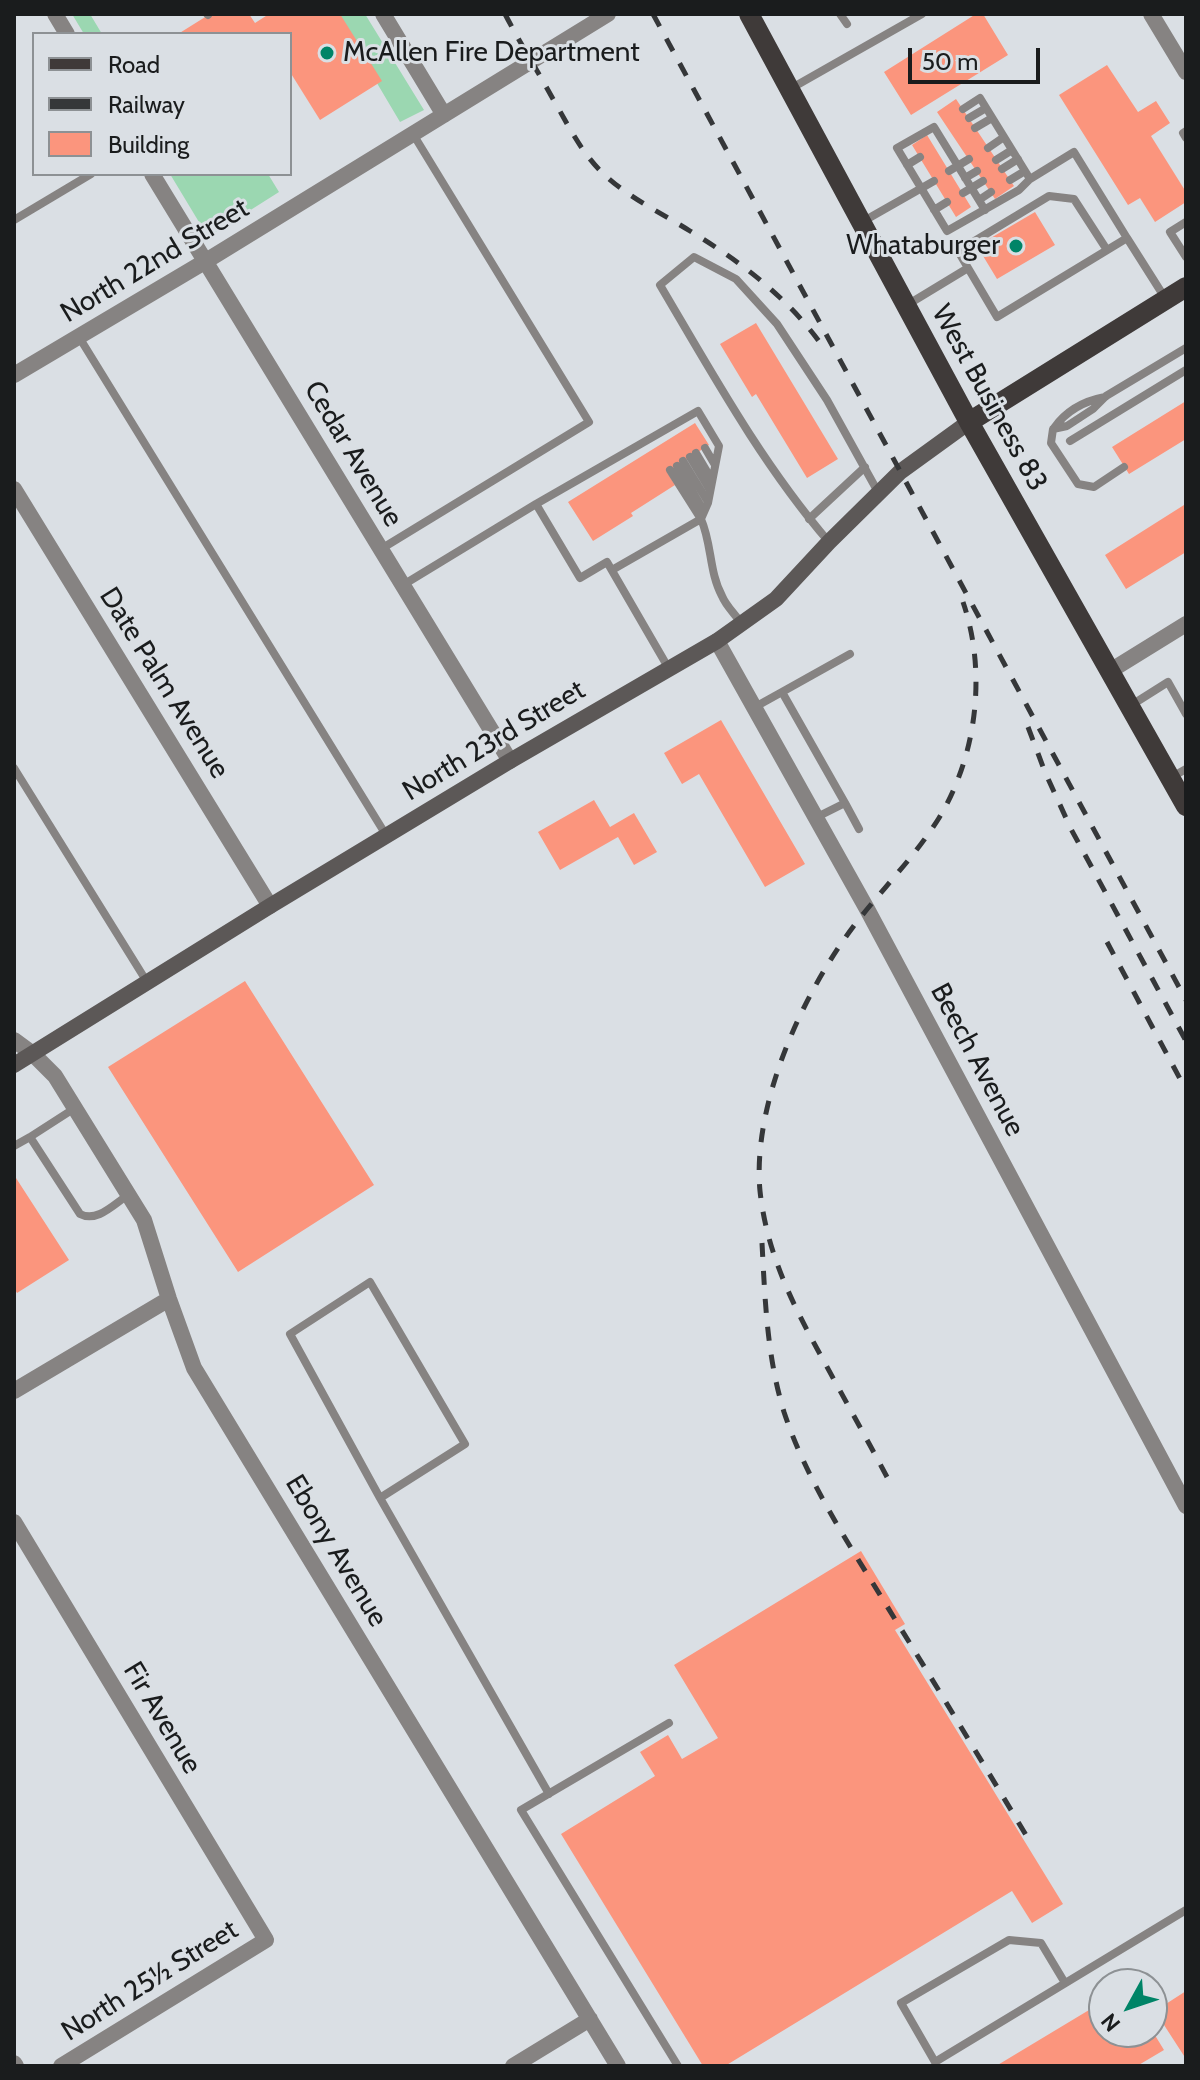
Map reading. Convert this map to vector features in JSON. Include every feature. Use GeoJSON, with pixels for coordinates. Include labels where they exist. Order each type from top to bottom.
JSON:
{"type":"FeatureCollection","features":[{"type":"Feature","properties":{"kind":"main road","name":"West Business 83"},"geometry":{"type":"LineString","coordinates":[[752,15],[789,90],[969,422],[1130,706],[1178,773],[1186,806]]}},
{"type":"Feature","properties":{"kind":"main road"},"geometry":{"type":"LineString","coordinates":[[969,422],[1177,295]]}},
{"type":"Feature","properties":{"kind":"main road","name":"North 23rd Street"},"geometry":{"type":"LineString","coordinates":[[14,1065],[386,835],[717,641],[776,599],[900,472],[969,422]]}},
{"type":"Feature","properties":{"kind":"street"},"geometry":{"type":"LineString","coordinates":[[55,14],[66,32]]}},
{"type":"Feature","properties":{"kind":"street"},"geometry":{"type":"LineString","coordinates":[[383,14],[444,115]]}},
{"type":"Feature","properties":{"kind":"street","name":"North 22nd Street"},"geometry":{"type":"LineString","coordinates":[[14,375],[608,14]]}},
{"type":"Feature","properties":{"kind":"street"},"geometry":{"type":"LineString","coordinates":[[1151,14],[1186,72]]}},
{"type":"Feature","properties":{"kind":"street","name":"Cedar Avenue"},"geometry":{"type":"LineString","coordinates":[[153,176],[510,761]]}},
{"type":"Feature","properties":{"kind":"street","name":"Date Palm Avenue"},"geometry":{"type":"LineString","coordinates":[[14,489],[270,906]]}},
{"type":"Feature","properties":{"kind":"street"},"geometry":{"type":"LineString","coordinates":[[1110,671],[1186,624]]}},
{"type":"Feature","properties":{"kind":"street","name":"Beech Avenue"},"geometry":{"type":"LineString","coordinates":[[717,641],[867,909],[1186,1506]]}},
{"type":"Feature","properties":{"kind":"street","name":"Ebony Avenue"},"geometry":{"type":"LineString","coordinates":[[14,1040],[55,1076],[144,1220],[194,1368],[618,2066]]}},
{"type":"Feature","properties":{"kind":"street"},"geometry":{"type":"LineString","coordinates":[[14,1391],[169,1299]]}},
{"type":"Feature","properties":{"kind":"street","name":"Fir Avenue"},"geometry":{"type":"LineString","coordinates":[[14,1522],[266,1940]]}},
{"type":"Feature","properties":{"kind":"street","name":"North 25½ Street"},"geometry":{"type":"LineString","coordinates":[[61,2066],[266,1940]]}},
{"type":"Feature","properties":{"kind":"street"},"geometry":{"type":"LineString","coordinates":[[513,2066],[590,2019]]}},
{"type":"Feature","properties":{"kind":"lane"},"geometry":{"type":"LineString","coordinates":[[840,14],[847,24]]}},
{"type":"Feature","properties":{"kind":"lane"},"geometry":{"type":"LineString","coordinates":[[789,90],[922,14]]}},
{"type":"Feature","properties":{"kind":"lane"},"geometry":{"type":"LineString","coordinates":[[963,109],[980,98],[1028,175]]}},
{"type":"Feature","properties":{"kind":"lane"},"geometry":{"type":"LineString","coordinates":[[969,118],[986,108]]}},
{"type":"Feature","properties":{"kind":"lane"},"geometry":{"type":"LineString","coordinates":[[975,128],[992,118]]}},
{"type":"Feature","properties":{"kind":"lane"},"geometry":{"type":"LineString","coordinates":[[943,121],[897,148],[947,231],[1019,190],[1028,175]]}},
{"type":"Feature","properties":{"kind":"lane"},"geometry":{"type":"LineString","coordinates":[[934,127],[953,168],[965,178],[967,190],[985,210]]}},
{"type":"Feature","properties":{"kind":"lane"},"geometry":{"type":"LineString","coordinates":[[941,143],[949,130]]}},
{"type":"Feature","properties":{"kind":"lane"},"geometry":{"type":"LineString","coordinates":[[1186,131],[1183,133],[1186,138]]}},
{"type":"Feature","properties":{"kind":"lane"},"geometry":{"type":"LineString","coordinates":[[381,549],[589,422],[413,134]]}},
{"type":"Feature","properties":{"kind":"lane"},"geometry":{"type":"LineString","coordinates":[[988,148],[1004,137]]}},
{"type":"Feature","properties":{"kind":"lane"},"geometry":{"type":"LineString","coordinates":[[941,143],[956,140]]}},
{"type":"Feature","properties":{"kind":"lane"},"geometry":{"type":"LineString","coordinates":[[996,160],[1012,150]]}},
{"type":"Feature","properties":{"kind":"lane"},"geometry":{"type":"LineString","coordinates":[[1010,180],[1028,175],[1074,152],[1127,238],[1177,295]]}},
{"type":"Feature","properties":{"kind":"lane"},"geometry":{"type":"LineString","coordinates":[[907,165],[920,157]]}},
{"type":"Feature","properties":{"kind":"lane"},"geometry":{"type":"LineString","coordinates":[[953,168],[969,159]]}},
{"type":"Feature","properties":{"kind":"lane"},"geometry":{"type":"LineString","coordinates":[[1002,169],[1018,159]]}},
{"type":"Feature","properties":{"kind":"lane"},"geometry":{"type":"LineString","coordinates":[[965,178],[977,171]]}},
{"type":"Feature","properties":{"kind":"lane"},"geometry":{"type":"LineString","coordinates":[[14,220],[88,176]]}},
{"type":"Feature","properties":{"kind":"lane"},"geometry":{"type":"LineString","coordinates":[[861,223],[934,181]]}},
{"type":"Feature","properties":{"kind":"lane"},"geometry":{"type":"LineString","coordinates":[[967,190],[983,181]]}},
{"type":"Feature","properties":{"kind":"lane"},"geometry":{"type":"LineString","coordinates":[[979,200],[991,192]]}},
{"type":"Feature","properties":{"kind":"lane"},"geometry":{"type":"LineString","coordinates":[[1107,250],[1074,199],[1049,196],[958,251],[997,317],[1127,238]]}},
{"type":"Feature","properties":{"kind":"lane"},"geometry":{"type":"LineString","coordinates":[[934,210],[947,202]]}},
{"type":"Feature","properties":{"kind":"lane"},"geometry":{"type":"LineString","coordinates":[[1186,222],[1170,232],[1186,257]]}},
{"type":"Feature","properties":{"kind":"lane"},"geometry":{"type":"LineString","coordinates":[[829,542],[777,477],[660,285],[694,257],[736,279],[777,324],[827,400],[878,492]]}},
{"type":"Feature","properties":{"kind":"lane"},"geometry":{"type":"LineString","coordinates":[[906,306],[968,268]]}},
{"type":"Feature","properties":{"kind":"lane"},"geometry":{"type":"LineString","coordinates":[[79,337],[386,835]]}},
{"type":"Feature","properties":{"kind":"lane"},"geometry":{"type":"LineString","coordinates":[[1124,467],[1094,487],[1078,484],[1051,443],[1053,429],[1067,426],[1106,396],[1186,348]]}},
{"type":"Feature","properties":{"kind":"lane"},"geometry":{"type":"LineString","coordinates":[[1070,441],[1186,370]]}},
{"type":"Feature","properties":{"kind":"lane"},"geometry":{"type":"LineString","coordinates":[[403,585],[536,504],[670,432],[698,411],[719,446],[705,511],[612,570]]}},
{"type":"Feature","properties":{"kind":"lane"},"geometry":{"type":"LineString","coordinates":[[687,459],[715,466]]}},
{"type":"Feature","properties":{"kind":"lane"},"geometry":{"type":"LineString","coordinates":[[687,459],[712,481]]}},
{"type":"Feature","properties":{"kind":"lane"},"geometry":{"type":"LineString","coordinates":[[687,459],[711,491]]}},
{"type":"Feature","properties":{"kind":"lane"},"geometry":{"type":"LineString","coordinates":[[687,459],[705,511],[713,571],[722,597],[742,624]]}},
{"type":"Feature","properties":{"kind":"lane"},"geometry":{"type":"LineString","coordinates":[[687,459],[705,511]]}},
{"type":"Feature","properties":{"kind":"lane"},"geometry":{"type":"LineString","coordinates":[[809,519],[865,467]]}},
{"type":"Feature","properties":{"kind":"lane"},"geometry":{"type":"LineString","coordinates":[[536,504],[580,578],[607,562],[669,669]]}},
{"type":"Feature","properties":{"kind":"lane"},"geometry":{"type":"LineString","coordinates":[[754,707],[850,654]]}},
{"type":"Feature","properties":{"kind":"lane"},"geometry":{"type":"LineString","coordinates":[[1130,706],[1168,682],[1186,714]]}},
{"type":"Feature","properties":{"kind":"lane"},"geometry":{"type":"LineString","coordinates":[[782,692],[859,829]]}},
{"type":"Feature","properties":{"kind":"lane"},"geometry":{"type":"LineString","coordinates":[[14,768],[147,983]]}},
{"type":"Feature","properties":{"kind":"lane"},"geometry":{"type":"LineString","coordinates":[[816,818],[845,803]]}},
{"type":"Feature","properties":{"kind":"lane"},"geometry":{"type":"LineString","coordinates":[[14,1146],[75,1108]]}},
{"type":"Feature","properties":{"kind":"lane"},"geometry":{"type":"LineString","coordinates":[[30,1137],[80,1214],[88,1218],[96,1217],[128,1195]]}},
{"type":"Feature","properties":{"kind":"lane"},"geometry":{"type":"LineString","coordinates":[[380,1498],[465,1444],[370,1282],[290,1334],[380,1498],[549,1794]]}},
{"type":"Feature","properties":{"kind":"lane"},"geometry":{"type":"LineString","coordinates":[[669,1723],[521,1810],[678,2066]]}},
{"type":"Feature","properties":{"kind":"lane"},"geometry":{"type":"LineString","coordinates":[[1065,1983],[1041,1943],[1009,1940],[901,2003],[935,2062],[1186,1910]]}},
{"type":"Feature","properties":{"kind":"green space"},"geometry":{"type":"Polygon","coordinates":[[[72,14],[90,14],[101,32],[83,32],[72,14]]]}},
{"type":"Feature","properties":{"kind":"green space"},"geometry":{"type":"Polygon","coordinates":[[[336,14],[365,14],[424,110],[400,122],[336,14]]]}},
{"type":"Feature","properties":{"kind":"green space"},"geometry":{"type":"Polygon","coordinates":[[[171,176],[269,176],[279,192],[208,237],[171,176]]]}},
{"type":"Feature","properties":{"kind":"building","name":"McAllen Fire Department"},"geometry":{"type":"Polygon","coordinates":[[[210,14],[249,14],[255,23],[269,14],[340,14],[382,81],[320,120],[292,75],[292,32],[181,32],[210,14]]]}},
{"type":"Feature","properties":{"kind":"building"},"geometry":{"type":"Polygon","coordinates":[[[976,14],[983,14],[1008,55],[911,115],[884,72],[976,14]]]}},
{"type":"Feature","properties":{"kind":"building"},"geometry":{"type":"Polygon","coordinates":[[[1107,65],[1138,112],[1156,101],[1170,123],[1151,136],[1186,192],[1186,202],[1155,222],[1140,198],[1128,205],[1059,95],[1107,65]]]}},
{"type":"Feature","properties":{"kind":"building"},"geometry":{"type":"Polygon","coordinates":[[[956,99],[1014,186],[995,199],[937,112],[956,99]]]}},
{"type":"Feature","properties":{"kind":"building"},"geometry":{"type":"Polygon","coordinates":[[[927,135],[971,207],[956,217],[912,145],[927,135]]]}},
{"type":"Feature","properties":{"kind":"building","name":"Whataburger"},"geometry":{"type":"Polygon","coordinates":[[[1035,212],[1055,245],[997,279],[977,246],[1035,212]]]}},
{"type":"Feature","properties":{"kind":"building"},"geometry":{"type":"Polygon","coordinates":[[[756,323],[838,459],[807,478],[756,394],[752,397],[720,344],[756,323]]]}},
{"type":"Feature","properties":{"kind":"building"},"geometry":{"type":"Polygon","coordinates":[[[1186,401],[1186,439],[1129,474],[1112,447],[1186,401]]]}},
{"type":"Feature","properties":{"kind":"building"},"geometry":{"type":"Polygon","coordinates":[[[695,423],[709,445],[667,472],[675,485],[593,541],[568,502],[695,423]]]}},
{"type":"Feature","properties":{"kind":"building"},"geometry":{"type":"Polygon","coordinates":[[[1184,505],[1186,552],[1126,589],[1105,555],[1184,505]]]}},
{"type":"Feature","properties":{"kind":"building"},"geometry":{"type":"Polygon","coordinates":[[[721,720],[805,864],[765,887],[699,774],[682,784],[664,753],[721,720]]]}},
{"type":"Feature","properties":{"kind":"building"},"geometry":{"type":"Polygon","coordinates":[[[594,800],[610,827],[634,813],[657,852],[634,865],[618,837],[560,870],[538,832],[594,800]]]}},
{"type":"Feature","properties":{"kind":"building"},"geometry":{"type":"Polygon","coordinates":[[[245,981],[374,1185],[238,1272],[108,1067],[245,981]]]}},
{"type":"Feature","properties":{"kind":"building"},"geometry":{"type":"Polygon","coordinates":[[[16,1178],[69,1260],[17,1293],[14,1288],[16,1178]]]}},
{"type":"Feature","properties":{"kind":"building"},"geometry":{"type":"Polygon","coordinates":[[[861,1551],[905,1624],[895,1630],[1063,1904],[1032,1923],[1012,1891],[725,2066],[703,2066],[561,1834],[655,1776],[640,1752],[668,1735],[682,1759],[718,1738],[674,1665],[861,1551]]]}},
{"type":"Feature","properties":{"kind":"building"},"geometry":{"type":"Polygon","coordinates":[[[1186,1991],[1186,2059],[1168,2031],[1168,2003],[1186,1991]]]}},
{"type":"Feature","properties":{"kind":"building"},"geometry":{"type":"Polygon","coordinates":[[[1088,2011],[1088,2048],[1164,2050],[1137,2066],[996,2066],[1088,2011]]]}},
{"type":"Feature","properties":{"kind":"railway"},"geometry":{"type":"LineString","coordinates":[[505,14],[571,131],[599,169],[628,193],[710,243],[765,284],[797,315],[826,351]]}},
{"type":"Feature","properties":{"kind":"railway"},"geometry":{"type":"LineString","coordinates":[[653,14],[1186,1000]]}},
{"type":"Feature","properties":{"kind":"railway"},"geometry":{"type":"LineString","coordinates":[[887,1477],[784,1281],[764,1215],[760,1158],[772,1088],[784,1052],[816,985],[853,927],[929,833],[952,794],[962,768],[970,740],[976,684],[975,656],[963,602]]}},
{"type":"Feature","properties":{"kind":"railway"},"geometry":{"type":"LineString","coordinates":[[1028,727],[1071,829],[1186,1041]]}},
{"type":"Feature","properties":{"kind":"railway"},"geometry":{"type":"LineString","coordinates":[[1107,942],[1186,1090]]}},
{"type":"Feature","properties":{"kind":"railway"},"geometry":{"type":"LineString","coordinates":[[762,1243],[774,1370],[794,1439],[818,1491],[847,1542],[1029,1840]]}},
{"type":"Feature","properties":{"kind":"place","name":"McAllen Fire Department"},"geometry":{"type":"Point","coordinates":[327,53]}},
{"type":"Feature","properties":{"kind":"place","name":"Whataburger"},"geometry":{"type":"Point","coordinates":[1016,246]}}]}
